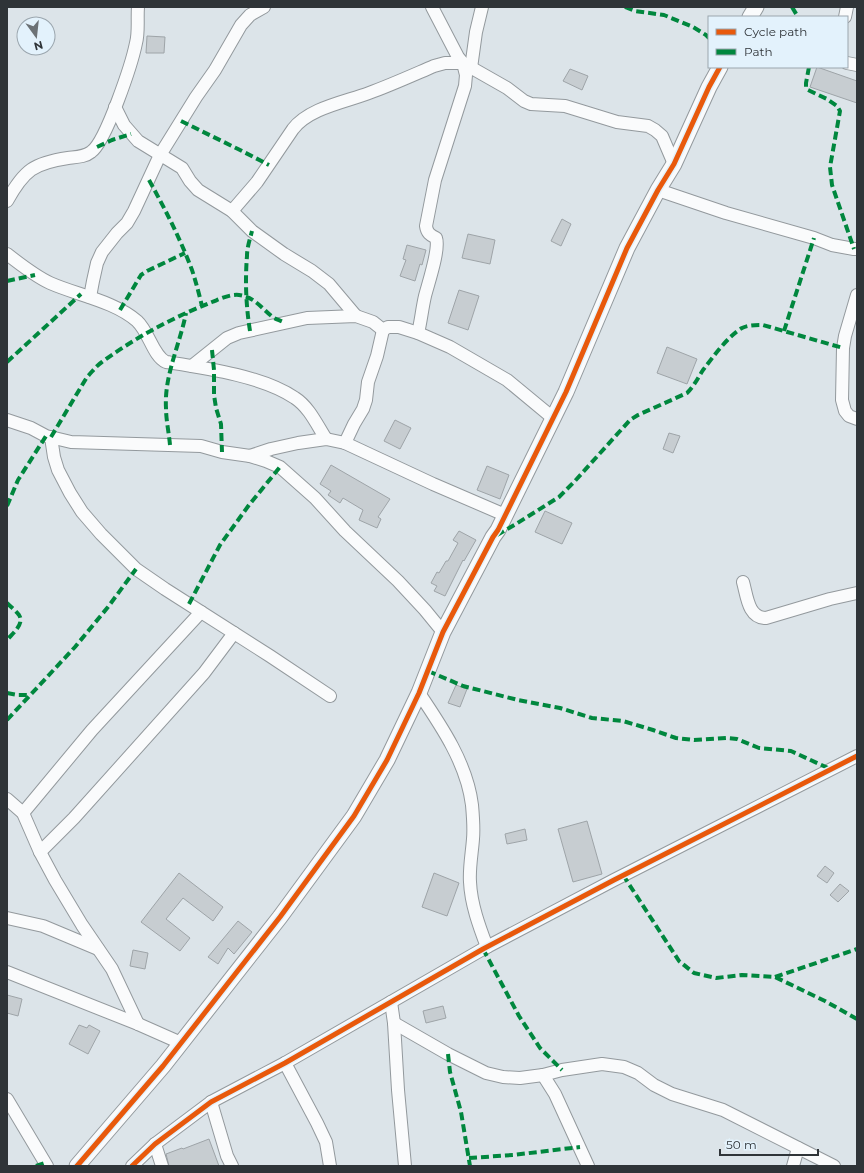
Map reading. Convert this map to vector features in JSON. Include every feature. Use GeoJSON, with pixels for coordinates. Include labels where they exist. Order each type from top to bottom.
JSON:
{"type":"FeatureCollection","features":[{"type":"Feature","properties":{"kind":"street"},"geometry":{"type":"LineString","coordinates":[[7,200],[15,185],[26,173],[39,164],[54,160],[83,156],[91,153],[97,147],[115,107],[137,42],[138,7]]}},
{"type":"Feature","properties":{"kind":"street"},"geometry":{"type":"LineString","coordinates":[[90,297],[93,281],[102,252],[127,223],[160,155],[196,97],[215,70],[241,25],[250,15],[263,7]]}},
{"type":"Feature","properties":{"kind":"street"},"geometry":{"type":"LineString","coordinates":[[432,7],[458,57],[467,66],[507,88],[530,104],[565,106],[617,122],[648,126],[662,136],[674,164]]}},
{"type":"Feature","properties":{"kind":"street"},"geometry":{"type":"LineString","coordinates":[[418,334],[438,241],[436,238],[428,234],[426,230],[435,180],[465,86],[467,66],[482,7]]}},
{"type":"Feature","properties":{"kind":"street"},"geometry":{"type":"LineString","coordinates":[[751,16],[756,7]]}},
{"type":"Feature","properties":{"kind":"street"},"geometry":{"type":"LineString","coordinates":[[232,212],[257,182],[298,122],[305,117],[373,92],[434,66],[445,64],[467,66]]}},
{"type":"Feature","properties":{"kind":"street"},"geometry":{"type":"LineString","coordinates":[[77,1166],[163,1066],[280,917],[354,816],[387,760],[420,693],[443,632],[505,515],[566,392],[627,248],[658,190],[674,164],[709,87],[719,68]]}},
{"type":"Feature","properties":{"kind":"street"},"geometry":{"type":"LineString","coordinates":[[115,107],[124,125],[138,141],[182,168],[190,182],[198,190],[232,212],[252,231],[329,284],[356,316]]}},
{"type":"Feature","properties":{"kind":"street"},"geometry":{"type":"LineString","coordinates":[[658,190],[726,213],[814,238],[832,245],[857,249]]}},
{"type":"Feature","properties":{"kind":"street"},"geometry":{"type":"LineString","coordinates":[[7,254],[35,275],[51,283],[120,310],[137,321],[147,333],[162,360],[166,362],[242,376],[272,386],[296,398],[309,411],[326,439]]}},
{"type":"Feature","properties":{"kind":"street"},"geometry":{"type":"LineString","coordinates":[[857,295],[843,348],[842,400],[845,411],[849,416],[857,419]]}},
{"type":"Feature","properties":{"kind":"street"},"geometry":{"type":"LineString","coordinates":[[192,366],[227,338],[239,333],[307,318],[356,316],[373,322],[383,330]]}},
{"type":"Feature","properties":{"kind":"street"},"geometry":{"type":"LineString","coordinates":[[345,443],[363,409],[366,400],[368,382],[377,356],[383,330],[388,327],[400,327],[450,347],[507,380],[553,418]]}},
{"type":"Feature","properties":{"kind":"street"},"geometry":{"type":"LineString","coordinates":[[7,420],[51,437],[71,442],[201,446],[222,452],[250,456],[280,467],[315,498],[345,531],[398,581],[443,632]]}},
{"type":"Feature","properties":{"kind":"street"},"geometry":{"type":"LineString","coordinates":[[51,437],[54,457],[58,470],[82,512],[101,534],[136,569],[330,696]]}},
{"type":"Feature","properties":{"kind":"street"},"geometry":{"type":"LineString","coordinates":[[250,456],[271,449],[326,439],[345,443],[433,484],[505,515]]}},
{"type":"Feature","properties":{"kind":"street"},"geometry":{"type":"LineString","coordinates":[[743,582],[751,610],[754,614],[761,618],[766,618],[857,592]]}},
{"type":"Feature","properties":{"kind":"street"},"geometry":{"type":"LineString","coordinates":[[23,813],[92,730],[201,612]]}},
{"type":"Feature","properties":{"kind":"street"},"geometry":{"type":"LineString","coordinates":[[40,852],[74,818],[204,674],[234,633]]}},
{"type":"Feature","properties":{"kind":"street"},"geometry":{"type":"LineString","coordinates":[[420,693],[437,719],[464,770],[472,804],[473,837],[470,882],[477,921],[487,947]]}},
{"type":"Feature","properties":{"kind":"street"},"geometry":{"type":"LineString","coordinates":[[132,1166],[155,1144],[212,1102],[285,1063],[487,947],[614,880],[857,756]]}},
{"type":"Feature","properties":{"kind":"street"},"geometry":{"type":"LineString","coordinates":[[7,799],[23,813],[40,852],[67,901],[112,969],[138,1024]]}},
{"type":"Feature","properties":{"kind":"street"},"geometry":{"type":"LineString","coordinates":[[7,918],[43,926],[99,949]]}},
{"type":"Feature","properties":{"kind":"street"},"geometry":{"type":"LineString","coordinates":[[7,972],[138,1024],[181,1043]]}},
{"type":"Feature","properties":{"kind":"street"},"geometry":{"type":"LineString","coordinates":[[391,1002],[394,1023],[405,1166]]}},
{"type":"Feature","properties":{"kind":"street"},"geometry":{"type":"LineString","coordinates":[[394,1023],[448,1054],[486,1073],[503,1077],[520,1078],[543,1075],[562,1070],[602,1064],[624,1067],[638,1073],[654,1085],[672,1094],[723,1110],[834,1166]]}},
{"type":"Feature","properties":{"kind":"street"},"geometry":{"type":"LineString","coordinates":[[285,1063],[318,1123],[326,1142],[330,1166]]}},
{"type":"Feature","properties":{"kind":"street"},"geometry":{"type":"LineString","coordinates":[[543,1075],[555,1094],[588,1166]]}},
{"type":"Feature","properties":{"kind":"street"},"geometry":{"type":"LineString","coordinates":[[7,1099],[47,1166]]}},
{"type":"Feature","properties":{"kind":"street"},"geometry":{"type":"LineString","coordinates":[[212,1102],[227,1156],[232,1166]]}},
{"type":"Feature","properties":{"kind":"street"},"geometry":{"type":"LineString","coordinates":[[155,1144],[162,1166]]}},
{"type":"Feature","properties":{"kind":"street"},"geometry":{"type":"LineString","coordinates":[[792,1166],[798,1148]]}},
{"type":"Feature","properties":{"kind":"building"},"geometry":{"type":"Polygon","coordinates":[[[147,36],[165,37],[164,53],[146,53],[147,36]]]}},
{"type":"Feature","properties":{"kind":"building"},"geometry":{"type":"Polygon","coordinates":[[[817,68],[820,68],[857,81],[857,103],[810,87],[817,68]]]}},
{"type":"Feature","properties":{"kind":"building"},"geometry":{"type":"Polygon","coordinates":[[[570,69],[588,76],[582,90],[563,81],[570,69]]]}},
{"type":"Feature","properties":{"kind":"building"},"geometry":{"type":"Polygon","coordinates":[[[562,219],[571,224],[561,246],[551,241],[562,219]]]}},
{"type":"Feature","properties":{"kind":"building"},"geometry":{"type":"Polygon","coordinates":[[[468,234],[495,240],[490,264],[462,258],[468,234]]]}},
{"type":"Feature","properties":{"kind":"building"},"geometry":{"type":"Polygon","coordinates":[[[407,245],[426,250],[422,265],[420,264],[415,281],[400,276],[406,260],[403,259],[407,245]]]}},
{"type":"Feature","properties":{"kind":"building"},"geometry":{"type":"Polygon","coordinates":[[[459,290],[479,296],[468,330],[448,323],[459,290]]]}},
{"type":"Feature","properties":{"kind":"building"},"geometry":{"type":"Polygon","coordinates":[[[667,347],[697,359],[687,384],[657,373],[667,347]]]}},
{"type":"Feature","properties":{"kind":"building"},"geometry":{"type":"Polygon","coordinates":[[[395,420],[411,428],[400,449],[384,441],[395,420]]]}},
{"type":"Feature","properties":{"kind":"building"},"geometry":{"type":"Polygon","coordinates":[[[669,433],[680,436],[673,453],[663,449],[669,433]]]}},
{"type":"Feature","properties":{"kind":"building"},"geometry":{"type":"Polygon","coordinates":[[[331,465],[390,499],[378,517],[381,519],[377,528],[359,520],[363,510],[343,498],[340,503],[328,495],[331,491],[320,484],[331,465]]]}},
{"type":"Feature","properties":{"kind":"building"},"geometry":{"type":"Polygon","coordinates":[[[487,466],[509,475],[500,499],[477,490],[487,466]]]}},
{"type":"Feature","properties":{"kind":"building"},"geometry":{"type":"Polygon","coordinates":[[[545,511],[572,523],[562,544],[535,532],[545,511]]]}},
{"type":"Feature","properties":{"kind":"building"},"geometry":{"type":"Polygon","coordinates":[[[459,531],[476,540],[464,561],[463,560],[445,596],[434,591],[437,586],[431,583],[437,572],[439,573],[446,561],[448,561],[458,543],[453,540],[459,531]]]}},
{"type":"Feature","properties":{"kind":"building"},"geometry":{"type":"Polygon","coordinates":[[[456,685],[467,689],[460,707],[448,703],[456,685]]]}},
{"type":"Feature","properties":{"kind":"building"},"geometry":{"type":"Polygon","coordinates":[[[587,821],[602,874],[573,882],[558,829],[587,821]]]}},
{"type":"Feature","properties":{"kind":"building"},"geometry":{"type":"Polygon","coordinates":[[[525,829],[527,840],[507,844],[505,834],[525,829]]]}},
{"type":"Feature","properties":{"kind":"building"},"geometry":{"type":"Polygon","coordinates":[[[825,866],[834,873],[827,883],[817,876],[825,866]]]}},
{"type":"Feature","properties":{"kind":"building"},"geometry":{"type":"Polygon","coordinates":[[[179,873],[223,907],[213,921],[183,898],[166,919],[190,938],[180,951],[141,922],[179,873]]]}},
{"type":"Feature","properties":{"kind":"building"},"geometry":{"type":"Polygon","coordinates":[[[434,873],[459,883],[447,916],[422,907],[434,873]]]}},
{"type":"Feature","properties":{"kind":"building"},"geometry":{"type":"Polygon","coordinates":[[[840,884],[849,891],[838,902],[830,895],[840,884]]]}},
{"type":"Feature","properties":{"kind":"building"},"geometry":{"type":"Polygon","coordinates":[[[238,921],[252,932],[234,954],[228,948],[218,964],[208,957],[238,921]]]}},
{"type":"Feature","properties":{"kind":"building"},"geometry":{"type":"Polygon","coordinates":[[[133,950],[148,953],[145,969],[130,966],[133,950]]]}},
{"type":"Feature","properties":{"kind":"building"},"geometry":{"type":"Polygon","coordinates":[[[7,995],[22,999],[18,1016],[7,1013],[7,995]]]}},
{"type":"Feature","properties":{"kind":"building"},"geometry":{"type":"Polygon","coordinates":[[[443,1006],[446,1018],[426,1023],[423,1011],[443,1006]]]}},
{"type":"Feature","properties":{"kind":"building"},"geometry":{"type":"Polygon","coordinates":[[[79,1025],[87,1028],[89,1025],[100,1031],[88,1054],[69,1044],[79,1025]]]}},
{"type":"Feature","properties":{"kind":"building"},"geometry":{"type":"Polygon","coordinates":[[[209,1139],[219,1166],[169,1166],[166,1154],[209,1139]]]}},
{"type":"Feature","properties":{"kind":"marked path"},"geometry":{"type":"LineString","coordinates":[[625,7],[635,11],[664,15],[693,27],[708,37]]}},
{"type":"Feature","properties":{"kind":"marked path"},"geometry":{"type":"LineString","coordinates":[[792,7],[797,16]]}},
{"type":"Feature","properties":{"kind":"marked path"},"geometry":{"type":"LineString","coordinates":[[809,68],[806,83],[808,90],[827,99],[837,106],[840,111],[830,167],[832,185],[854,249]]}},
{"type":"Feature","properties":{"kind":"marked path"},"geometry":{"type":"LineString","coordinates":[[181,121],[269,165]]}},
{"type":"Feature","properties":{"kind":"marked path"},"geometry":{"type":"LineString","coordinates":[[97,147],[131,134]]}},
{"type":"Feature","properties":{"kind":"marked path"},"geometry":{"type":"LineString","coordinates":[[149,180],[172,224],[187,258],[202,306]]}},
{"type":"Feature","properties":{"kind":"marked path"},"geometry":{"type":"LineString","coordinates":[[250,331],[246,275],[248,249],[252,231]]}},
{"type":"Feature","properties":{"kind":"marked path"},"geometry":{"type":"LineString","coordinates":[[784,331],[814,238]]}},
{"type":"Feature","properties":{"kind":"marked path"},"geometry":{"type":"LineString","coordinates":[[120,310],[141,275],[185,253]]}},
{"type":"Feature","properties":{"kind":"marked path"},"geometry":{"type":"LineString","coordinates":[[7,281],[35,275]]}},
{"type":"Feature","properties":{"kind":"marked path"},"geometry":{"type":"LineString","coordinates":[[7,362],[81,294]]}},
{"type":"Feature","properties":{"kind":"marked path"},"geometry":{"type":"LineString","coordinates":[[51,437],[87,377],[98,365],[128,344],[169,321],[218,300],[229,296],[239,295],[250,298],[274,318],[285,323]]}},
{"type":"Feature","properties":{"kind":"marked path"},"geometry":{"type":"LineString","coordinates":[[170,445],[166,413],[167,384],[186,313]]}},
{"type":"Feature","properties":{"kind":"marked path"},"geometry":{"type":"LineString","coordinates":[[497,535],[559,497],[630,420],[687,393],[721,347],[731,336],[742,328],[763,325],[843,348]]}},
{"type":"Feature","properties":{"kind":"marked path"},"geometry":{"type":"LineString","coordinates":[[212,350],[214,395],[221,424],[222,452]]}},
{"type":"Feature","properties":{"kind":"marked path"},"geometry":{"type":"LineString","coordinates":[[7,506],[18,480],[46,436]]}},
{"type":"Feature","properties":{"kind":"marked path"},"geometry":{"type":"LineString","coordinates":[[189,604],[220,545],[249,505],[280,467]]}},
{"type":"Feature","properties":{"kind":"marked path"},"geometry":{"type":"LineString","coordinates":[[7,720],[75,647],[108,607],[136,569]]}},
{"type":"Feature","properties":{"kind":"marked path"},"geometry":{"type":"LineString","coordinates":[[7,603],[19,615],[20,618],[17,629],[7,640]]}},
{"type":"Feature","properties":{"kind":"marked path"},"geometry":{"type":"LineString","coordinates":[[428,671],[463,686],[518,700],[560,708],[592,718],[623,721],[676,738],[694,740],[726,738],[737,739],[759,748],[791,751],[830,769]]}},
{"type":"Feature","properties":{"kind":"marked path"},"geometry":{"type":"LineString","coordinates":[[7,693],[30,695]]}},
{"type":"Feature","properties":{"kind":"marked path"},"geometry":{"type":"LineString","coordinates":[[623,875],[679,961],[694,973],[716,978],[742,975],[775,977],[825,1001],[857,1019]]}},
{"type":"Feature","properties":{"kind":"marked path"},"geometry":{"type":"LineString","coordinates":[[483,949],[519,1016],[540,1048],[562,1070]]}},
{"type":"Feature","properties":{"kind":"marked path"},"geometry":{"type":"LineString","coordinates":[[775,977],[857,949]]}},
{"type":"Feature","properties":{"kind":"marked path"},"geometry":{"type":"LineString","coordinates":[[448,1054],[450,1072],[461,1112],[470,1166]]}},
{"type":"Feature","properties":{"kind":"marked path"},"geometry":{"type":"LineString","coordinates":[[469,1158],[513,1155],[580,1147]]}},
{"type":"Feature","properties":{"kind":"marked path"},"geometry":{"type":"LineString","coordinates":[[36,1166],[45,1163]]}},
{"type":"Feature","properties":{"kind":"cycle path"},"geometry":{"type":"LineString","coordinates":[[77,1166],[163,1066],[280,917],[354,816],[387,760],[419,693],[443,632],[498,530],[566,392],[627,248],[658,190],[674,164],[709,87],[719,68]]}},
{"type":"Feature","properties":{"kind":"cycle path"},"geometry":{"type":"LineString","coordinates":[[132,1166],[155,1144],[211,1102],[285,1063],[483,949],[614,880],[857,756]]}}]}
